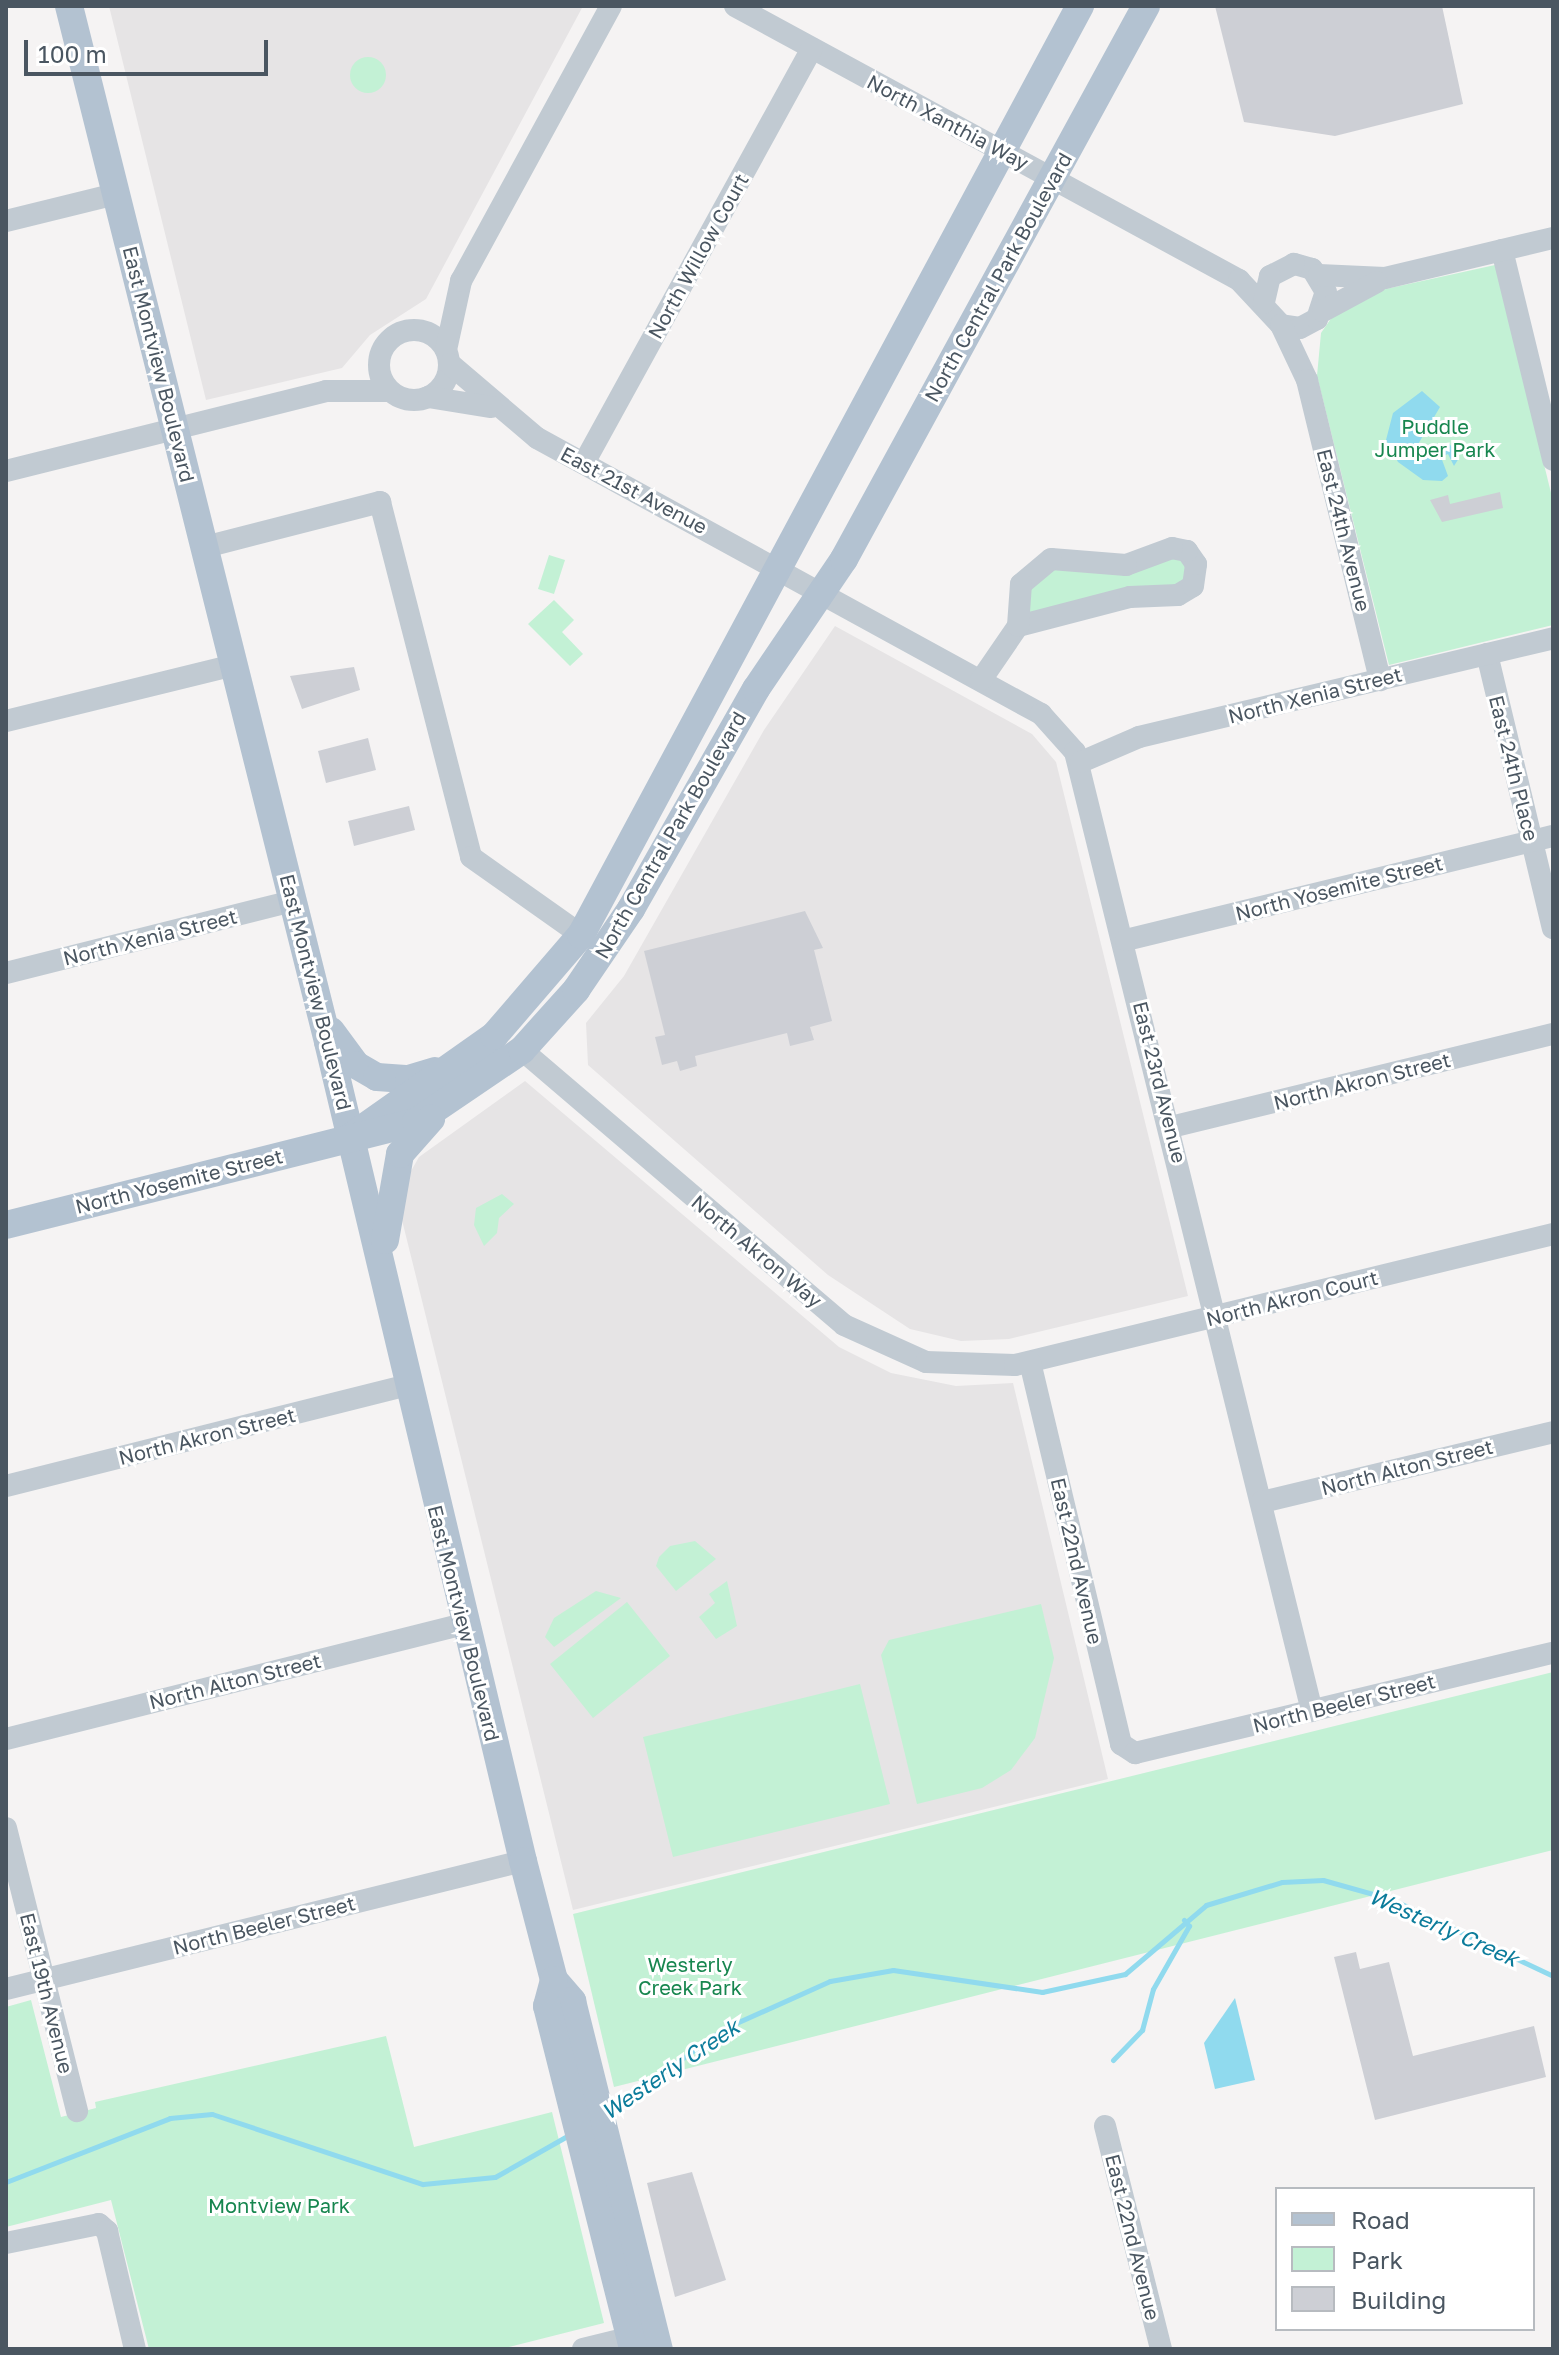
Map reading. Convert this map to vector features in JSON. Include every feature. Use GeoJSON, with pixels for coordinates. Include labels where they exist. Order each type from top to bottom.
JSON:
{"type":"FeatureCollection","features":[{"type":"Feature","properties":{"kind":"main road","name":"East Montview Boulevard"},"geometry":{"type":"LineString","coordinates":[[69,6],[322,1015],[465,1624],[554,1980],[547,2006],[583,2095],[644,2342]]}},
{"type":"Feature","properties":{"kind":"main road","name":"North Central Park Boulevard"},"geometry":{"type":"LineString","coordinates":[[351,1137],[472,1054],[537,992],[581,935],[775,566],[1080,6]]}},
{"type":"Feature","properties":{"kind":"main road","name":"North Central Park Boulevard"},"geometry":{"type":"LineString","coordinates":[[351,1137],[390,1131],[443,1108],[522,1050],[576,990],[631,909],[820,588],[844,559],[1146,6]]}},
{"type":"Feature","properties":{"kind":"main road"},"geometry":{"type":"LineString","coordinates":[[322,1015],[348,1056],[377,1077],[421,1077],[472,1054]]}},
{"type":"Feature","properties":{"kind":"main road"},"geometry":{"type":"LineString","coordinates":[[383,1267],[387,1200],[400,1154],[443,1108]]}},
{"type":"Feature","properties":{"kind":"main road","name":"North Yosemite Street"},"geometry":{"type":"LineString","coordinates":[[6,1225],[351,1137]]}},
{"type":"Feature","properties":{"kind":"street"},"geometry":{"type":"LineString","coordinates":[[389,391],[378,366],[380,352],[387,340],[412,329],[461,281],[611,6]]}},
{"type":"Feature","properties":{"kind":"street","name":"North Xanthia Way"},"geometry":{"type":"LineString","coordinates":[[735,6],[1239,280],[1264,303]]}},
{"type":"Feature","properties":{"kind":"street","name":"North Willow Court"},"geometry":{"type":"LineString","coordinates":[[584,463],[812,49]]}},
{"type":"Feature","properties":{"kind":"street"},"geometry":{"type":"LineString","coordinates":[[6,221],[116,194]]}},
{"type":"Feature","properties":{"kind":"street"},"geometry":{"type":"LineString","coordinates":[[1385,278],[1300,328],[1281,325],[1264,303],[1265,285],[1276,270],[1294,264],[1319,275],[1385,278],[1553,238]]}},
{"type":"Feature","properties":{"kind":"street"},"geometry":{"type":"LineString","coordinates":[[1502,250],[1551,447]]}},
{"type":"Feature","properties":{"kind":"street","name":"North Xanthia Way"},"geometry":{"type":"LineString","coordinates":[[1203,261],[1276,270]]}},
{"type":"Feature","properties":{"kind":"street"},"geometry":{"type":"LineString","coordinates":[[1319,275],[1326,292],[1320,315]]}},
{"type":"Feature","properties":{"kind":"street"},"geometry":{"type":"LineString","coordinates":[[6,471],[326,391],[389,391],[401,398],[428,397],[440,389],[461,281]]}},
{"type":"Feature","properties":{"kind":"street","name":"East 24th Avenue"},"geometry":{"type":"LineString","coordinates":[[1307,380],[1320,315]]}},
{"type":"Feature","properties":{"kind":"street","name":"East 24th Avenue"},"geometry":{"type":"LineString","coordinates":[[1281,325],[1307,380],[1380,680]]}},
{"type":"Feature","properties":{"kind":"street"},"geometry":{"type":"LineString","coordinates":[[412,329],[438,339],[448,357]]}},
{"type":"Feature","properties":{"kind":"street"},"geometry":{"type":"LineString","coordinates":[[326,391],[380,352]]}},
{"type":"Feature","properties":{"kind":"street","name":"East 21st Avenue"},"geometry":{"type":"LineString","coordinates":[[448,357],[496,408],[584,463],[820,588]]}},
{"type":"Feature","properties":{"kind":"street","name":"East 21st Avenue"},"geometry":{"type":"LineString","coordinates":[[428,397],[496,408]]}},
{"type":"Feature","properties":{"kind":"street"},"geometry":{"type":"LineString","coordinates":[[205,547],[380,502],[471,857],[581,935]]}},
{"type":"Feature","properties":{"kind":"street"},"geometry":{"type":"LineString","coordinates":[[981,680],[1002,641],[1018,626],[1130,597],[1178,595],[1193,586],[1196,564],[1180,548],[1117,565],[1079,556],[1051,559],[1021,584],[1018,626]]}},
{"type":"Feature","properties":{"kind":"street","name":"East 23rd Avenue"},"geometry":{"type":"LineString","coordinates":[[820,588],[1046,717],[1081,762],[1312,1711]]}},
{"type":"Feature","properties":{"kind":"street","name":"North Xenia Street"},"geometry":{"type":"LineString","coordinates":[[1081,762],[1139,737],[1553,638]]}},
{"type":"Feature","properties":{"kind":"street","name":"East 24th Place"},"geometry":{"type":"LineString","coordinates":[[1487,654],[1542,839],[1553,928]]}},
{"type":"Feature","properties":{"kind":"street"},"geometry":{"type":"LineString","coordinates":[[6,721],[234,665]]}},
{"type":"Feature","properties":{"kind":"street","name":"North Yosemite Street"},"geometry":{"type":"LineString","coordinates":[[1126,940],[1542,839]]}},
{"type":"Feature","properties":{"kind":"street","name":"North Xenia Street"},"geometry":{"type":"LineString","coordinates":[[6,973],[293,901]]}},
{"type":"Feature","properties":{"kind":"street","name":"North Akron Street"},"geometry":{"type":"LineString","coordinates":[[1171,1127],[1553,1034]]}},
{"type":"Feature","properties":{"kind":"street","name":"North Akron Way"},"geometry":{"type":"LineString","coordinates":[[522,1050],[867,1339],[956,1367],[1030,1362]]}},
{"type":"Feature","properties":{"kind":"street","name":"North Akron Court"},"geometry":{"type":"LineString","coordinates":[[1030,1362],[1553,1234]]}},
{"type":"Feature","properties":{"kind":"street","name":"East 22nd Avenue"},"geometry":{"type":"LineString","coordinates":[[1030,1362],[1121,1744],[1135,1753]]}},
{"type":"Feature","properties":{"kind":"street","name":"North Akron Street"},"geometry":{"type":"LineString","coordinates":[[6,1486],[409,1385]]}},
{"type":"Feature","properties":{"kind":"street","name":"North Alton Street"},"geometry":{"type":"LineString","coordinates":[[1262,1502],[1553,1432]]}},
{"type":"Feature","properties":{"kind":"street","name":"North Alton Street"},"geometry":{"type":"LineString","coordinates":[[6,1739],[465,1624]]}},
{"type":"Feature","properties":{"kind":"street","name":"North Beeler Street"},"geometry":{"type":"LineString","coordinates":[[1135,1753],[1553,1653]]}},
{"type":"Feature","properties":{"kind":"street","name":"East 19th Avenue"},"geometry":{"type":"LineString","coordinates":[[6,1828],[77,2111]]}},
{"type":"Feature","properties":{"kind":"street","name":"North Beeler Street"},"geometry":{"type":"LineString","coordinates":[[6,1989],[523,1861]]}},
{"type":"Feature","properties":{"kind":"street","name":"East 22nd Avenue"},"geometry":{"type":"LineString","coordinates":[[1105,2126],[1161,2349]]}},
{"type":"Feature","properties":{"kind":"street"},"geometry":{"type":"LineString","coordinates":[[6,2243],[99,2224],[107,2231],[135,2349]]}},
{"type":"Feature","properties":{"kind":"street"},"geometry":{"type":"LineString","coordinates":[[583,2349],[644,2342]]}},
{"type":"Feature","properties":{"kind":"shaded area"},"geometry":{"type":"Polygon","coordinates":[[[109,6],[583,6],[426,299],[370,335],[342,368],[206,400],[109,6]]]}},
{"type":"Feature","properties":{"kind":"shaded area"},"geometry":{"type":"Polygon","coordinates":[[[835,626],[1032,734],[1056,762],[1188,1296],[1009,1339],[961,1341],[910,1329],[828,1275],[588,1065],[586,1023],[624,976],[764,730],[835,626]]]}},
{"type":"Feature","properties":{"kind":"shaded area"},"geometry":{"type":"Polygon","coordinates":[[[525,1081],[839,1347],[891,1373],[956,1386],[1013,1383],[1108,1779],[573,1910],[400,1212],[403,1185],[419,1157],[525,1081]]]}},
{"type":"Feature","properties":{"kind":"green space"},"geometry":{"type":"Polygon","coordinates":[[[368,57],[381,62],[386,75],[381,88],[368,93],[355,88],[350,75],[355,62],[368,57]]]}},
{"type":"Feature","properties":{"kind":"green space","name":"Puddle Jumper Park"},"geometry":{"type":"Polygon","coordinates":[[[1495,265],[1553,501],[1553,625],[1389,665],[1317,376],[1321,333],[1339,307],[1381,290],[1495,265]]]}},
{"type":"Feature","properties":{"kind":"green space"},"geometry":{"type":"Polygon","coordinates":[[[1183,554],[1188,583],[1025,615],[1027,588],[1041,571],[1183,554]]]}},
{"type":"Feature","properties":{"kind":"green space"},"geometry":{"type":"Polygon","coordinates":[[[549,555],[565,560],[554,594],[538,589],[549,555]]]}},
{"type":"Feature","properties":{"kind":"green space"},"geometry":{"type":"Polygon","coordinates":[[[554,600],[574,620],[562,632],[583,654],[570,666],[528,624],[554,600]]]}},
{"type":"Feature","properties":{"kind":"green space"},"geometry":{"type":"Polygon","coordinates":[[[502,1194],[514,1204],[499,1218],[497,1233],[484,1246],[474,1225],[476,1208],[502,1194]]]}},
{"type":"Feature","properties":{"kind":"green space"},"geometry":{"type":"Polygon","coordinates":[[[695,1541],[716,1559],[676,1591],[656,1566],[659,1557],[670,1546],[695,1541]]]}},
{"type":"Feature","properties":{"kind":"green space"},"geometry":{"type":"Polygon","coordinates":[[[727,1581],[737,1626],[716,1639],[699,1617],[715,1603],[709,1594],[727,1581]]]}},
{"type":"Feature","properties":{"kind":"green space"},"geometry":{"type":"Polygon","coordinates":[[[596,1591],[621,1598],[554,1647],[545,1637],[554,1618],[596,1591]]]}},
{"type":"Feature","properties":{"kind":"green space"},"geometry":{"type":"Polygon","coordinates":[[[627,1602],[670,1656],[593,1718],[550,1664],[627,1602]]]}},
{"type":"Feature","properties":{"kind":"green space"},"geometry":{"type":"Polygon","coordinates":[[[1041,1604],[1054,1658],[1035,1738],[1011,1770],[982,1788],[917,1804],[881,1655],[889,1640],[1041,1604]]]}},
{"type":"Feature","properties":{"kind":"green space","name":"Westerly Creek Park"},"geometry":{"type":"Polygon","coordinates":[[[1553,1672],[1553,1850],[614,2087],[573,1914],[1553,1672]]]}},
{"type":"Feature","properties":{"kind":"green space"},"geometry":{"type":"Polygon","coordinates":[[[860,1684],[890,1804],[673,1857],[643,1737],[860,1684]]]}},
{"type":"Feature","properties":{"kind":"green space","name":"Montview Park"},"geometry":{"type":"Polygon","coordinates":[[[31,2000],[61,2117],[96,2108],[95,2102],[386,2036],[414,2147],[552,2112],[604,2323],[501,2349],[149,2349],[111,2200],[6,2227],[6,2007],[31,2000]]]}},
{"type":"Feature","properties":{"kind":"water"},"geometry":{"type":"Polygon","coordinates":[[[1422,391],[1440,407],[1417,446],[1426,456],[1436,444],[1449,443],[1459,458],[1454,466],[1448,454],[1441,457],[1448,476],[1442,481],[1423,480],[1398,462],[1386,440],[1393,413],[1422,391]]]}},
{"type":"Feature","properties":{"kind":"water"},"geometry":{"type":"Polygon","coordinates":[[[1235,1998],[1255,2080],[1215,2089],[1204,2043],[1235,1998]]]}},
{"type":"Feature","properties":{"kind":"building"},"geometry":{"type":"Polygon","coordinates":[[[1215,6],[1442,6],[1463,104],[1335,136],[1244,122],[1215,6]]]}},
{"type":"Feature","properties":{"kind":"building"},"geometry":{"type":"Polygon","coordinates":[[[1500,492],[1503,508],[1442,522],[1430,500],[1448,495],[1450,504],[1500,492]]]}},
{"type":"Feature","properties":{"kind":"building"},"geometry":{"type":"Polygon","coordinates":[[[354,667],[360,690],[302,709],[290,676],[354,667]]]}},
{"type":"Feature","properties":{"kind":"building"},"geometry":{"type":"Polygon","coordinates":[[[368,738],[376,770],[326,783],[318,751],[368,738]]]}},
{"type":"Feature","properties":{"kind":"building"},"geometry":{"type":"Polygon","coordinates":[[[409,806],[415,830],[354,846],[348,821],[409,806]]]}},
{"type":"Feature","properties":{"kind":"building"},"geometry":{"type":"Polygon","coordinates":[[[805,911],[823,948],[814,950],[832,1021],[810,1027],[814,1040],[790,1046],[787,1033],[695,1056],[697,1066],[680,1071],[677,1061],[662,1065],[655,1037],[665,1035],[644,951],[805,911]]]}},
{"type":"Feature","properties":{"kind":"building"},"geometry":{"type":"Polygon","coordinates":[[[1356,1952],[1360,1969],[1389,1962],[1413,2056],[1534,2026],[1546,2077],[1375,2120],[1334,1957],[1356,1952]]]}},
{"type":"Feature","properties":{"kind":"building"},"geometry":{"type":"Polygon","coordinates":[[[692,2172],[726,2280],[675,2297],[647,2183],[692,2172]]]}},
{"type":"Feature","properties":{"kind":"waterway","name":"Westerly Creek"},"geometry":{"type":"LineString","coordinates":[[609,2111],[725,2028],[830,1981],[893,1970],[1042,1992],[1125,1974],[1206,1905],[1282,1882],[1323,1880],[1391,1899],[1553,1976]]}},
{"type":"Feature","properties":{"kind":"waterway"},"geometry":{"type":"LineString","coordinates":[[1113,2060],[1142,2030],[1153,1989],[1189,1926],[1184,1920]]}},
{"type":"Feature","properties":{"kind":"waterway","name":"Westerly Creek"},"geometry":{"type":"LineString","coordinates":[[6,2182],[170,2118],[212,2114],[423,2184],[495,2177],[569,2135]]}}]}
